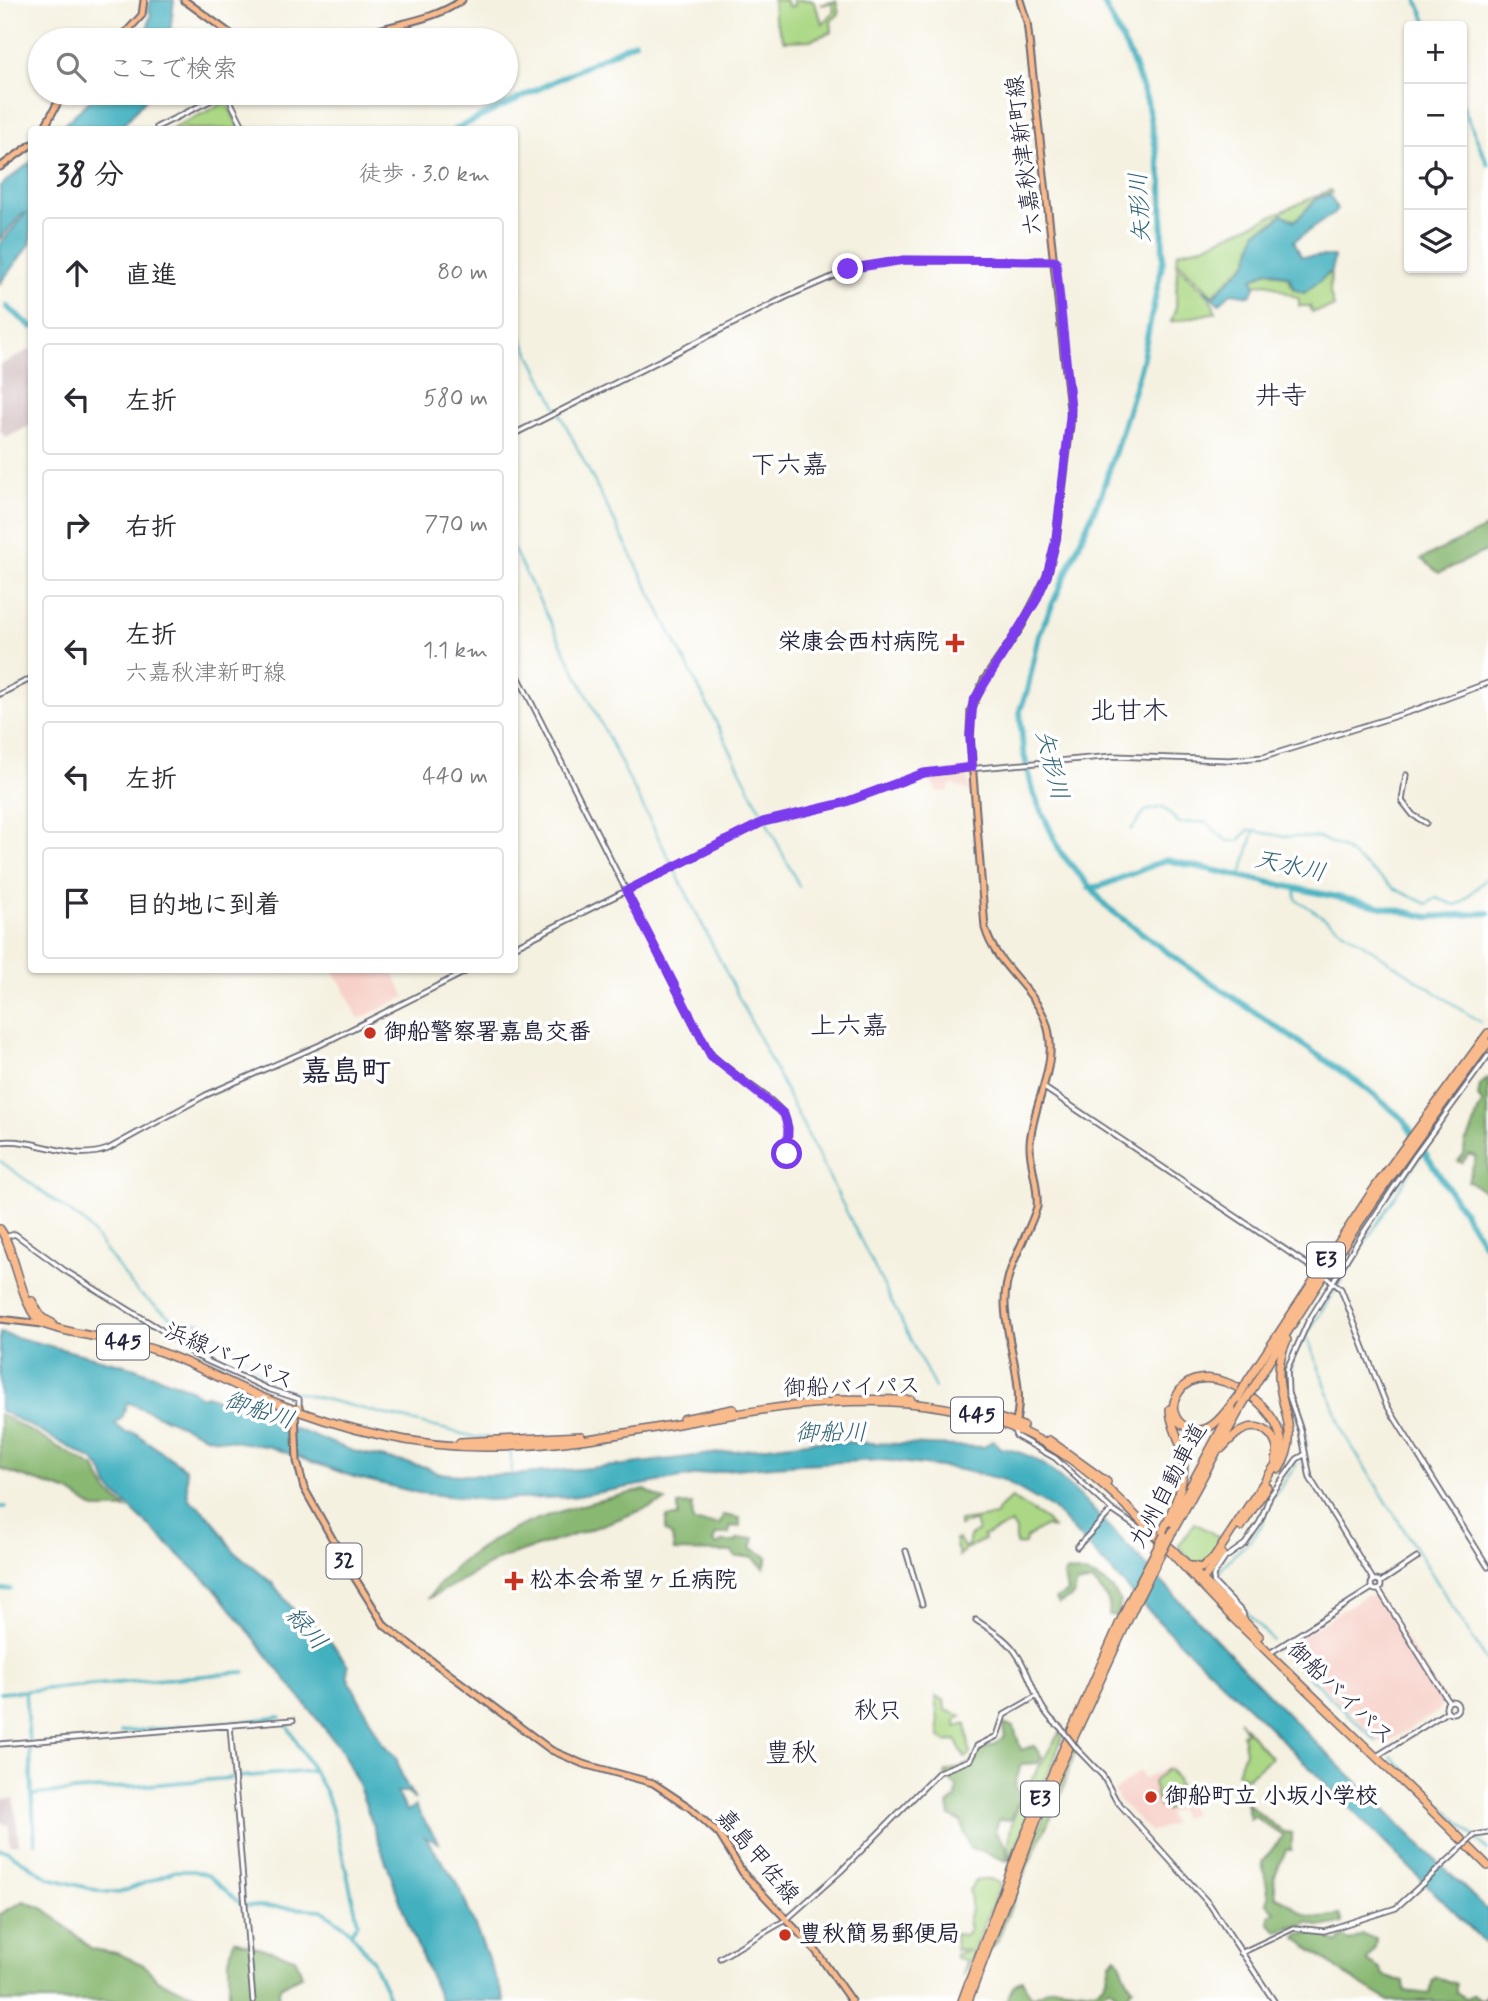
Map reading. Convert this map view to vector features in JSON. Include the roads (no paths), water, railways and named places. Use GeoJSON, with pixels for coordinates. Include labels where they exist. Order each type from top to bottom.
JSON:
{"type":"FeatureCollection","features":[{"type":"Feature","properties":{"kind":"highway","name":"九州自動車道"},"geometry":{"type":"LineString","coordinates":[[1421,1128],[1488,1033]]}},
{"type":"Feature","properties":{"kind":"highway","name":"九州自動車道"},"geometry":{"type":"LineString","coordinates":[[1252,1383],[1408,1144],[1488,1042]]}},
{"type":"Feature","properties":{"kind":"highway","name":"九州自動車道"},"geometry":{"type":"LineString","coordinates":[[968,2001],[1043,1804],[1132,1605],[1139,1582],[1240,1397],[1252,1383],[1408,1144]]}},
{"type":"Feature","properties":{"kind":"highway"},"geometry":{"type":"LineString","coordinates":[[0,1223],[36,1309],[45,1323]]}},
{"type":"Feature","properties":{"kind":"highway"},"geometry":{"type":"LineString","coordinates":[[0,1229],[7,1236]]}},
{"type":"Feature","properties":{"kind":"highway"},"geometry":{"type":"LineString","coordinates":[[1202,1581],[1283,1462],[1292,1440],[1278,1388],[1279,1365],[1285,1344],[1330,1264]]}},
{"type":"Feature","properties":{"kind":"highway","name":"浜線バイパス"},"geometry":{"type":"LineString","coordinates":[[45,1323],[155,1346],[297,1413]]}},
{"type":"Feature","properties":{"kind":"highway"},"geometry":{"type":"LineString","coordinates":[[1165,1535],[1179,1493],[1184,1457],[1170,1408],[1175,1389],[1184,1380],[1201,1374],[1218,1376],[1259,1399],[1277,1416],[1285,1430],[1287,1445],[1283,1462]]}},
{"type":"Feature","properties":{"kind":"highway"},"geometry":{"type":"LineString","coordinates":[[1202,1581],[1273,1471],[1283,1450],[1281,1430],[1260,1404],[1236,1388],[1214,1378],[1193,1380],[1177,1394],[1175,1414],[1186,1428],[1204,1429],[1218,1421],[1240,1397]]}},
{"type":"Feature","properties":{"kind":"highway","name":"九州自動車道"},"geometry":{"type":"LineString","coordinates":[[962,2001],[1025,1833],[1165,1535],[1211,1462],[1240,1397]]}},
{"type":"Feature","properties":{"kind":"highway","name":"御船バイパス"},"geometry":{"type":"LineString","coordinates":[[297,1413],[380,1432],[458,1442],[577,1436],[751,1406],[843,1398],[929,1401],[972,1409],[1047,1439],[1095,1471],[1202,1581]]}},
{"type":"Feature","properties":{"kind":"highway"},"geometry":{"type":"LineString","coordinates":[[1211,1462],[1237,1434],[1257,1428],[1268,1432],[1275,1442],[1277,1455],[1273,1471]]}},
{"type":"Feature","properties":{"kind":"highway","name":"御船バイパス"},"geometry":{"type":"LineString","coordinates":[[1149,1529],[1180,1557],[1242,1623],[1488,1859]]}},
{"type":"Feature","properties":{"kind":"highway"},"geometry":{"type":"LineString","coordinates":[[1180,1557],[1193,1567],[1201,1568],[1219,1551]]}},
{"type":"Feature","properties":{"kind":"highway","name":"御船バイパス"},"geometry":{"type":"LineString","coordinates":[[1242,1623],[1488,1866]]}},
{"type":"Feature","properties":{"kind":"main road"},"geometry":{"type":"LineString","coordinates":[[130,28],[142,16],[144,0]]}},
{"type":"Feature","properties":{"kind":"main road"},"geometry":{"type":"LineString","coordinates":[[184,0],[222,28]]}},
{"type":"Feature","properties":{"kind":"main road"},"geometry":{"type":"LineString","coordinates":[[383,28],[436,15],[462,0]]}},
{"type":"Feature","properties":{"kind":"main road","name":"六嘉秋津新町線"},"geometry":{"type":"LineString","coordinates":[[1015,1425],[1017,1381],[1004,1298],[1037,1206],[1038,1192],[1030,1140],[1051,1055],[1048,1026],[1033,999],[992,947],[985,928],[970,736],[973,702],[1036,601],[1053,556],[1070,431],[1069,385],[1056,261],[1027,22],[1020,0]]}},
{"type":"Feature","properties":{"kind":"main road"},"geometry":{"type":"LineString","coordinates":[[45,126],[57,105]]}},
{"type":"Feature","properties":{"kind":"main road"},"geometry":{"type":"LineString","coordinates":[[0,167],[28,147]]}},
{"type":"Feature","properties":{"kind":"main road"},"geometry":{"type":"LineString","coordinates":[[0,1319],[45,1323]]}},
{"type":"Feature","properties":{"kind":"main road","name":"嘉島甲佐線"},"geometry":{"type":"LineString","coordinates":[[297,1413],[301,1477],[309,1497],[385,1626],[551,1750],[583,1763],[653,1783],[673,1795],[711,1826],[743,1873],[829,1967],[851,2001]]}},
{"type":"Feature","properties":{"kind":"street"},"geometry":{"type":"LineString","coordinates":[[159,126],[202,105]]}},
{"type":"Feature","properties":{"kind":"street"},"geometry":{"type":"LineString","coordinates":[[232,105],[242,126]]}},
{"type":"Feature","properties":{"kind":"street"},"geometry":{"type":"LineString","coordinates":[[518,431],[798,292],[855,267],[904,260],[1056,261]]}},
{"type":"Feature","properties":{"kind":"street"},"geometry":{"type":"LineString","coordinates":[[518,676],[711,1056],[784,1114],[788,1128],[787,1154]]}},
{"type":"Feature","properties":{"kind":"street"},"geometry":{"type":"LineString","coordinates":[[0,694],[28,680]]}},
{"type":"Feature","properties":{"kind":"street"},"geometry":{"type":"LineString","coordinates":[[518,945],[763,822],[843,803],[924,773],[1010,763],[1133,755],[1228,760],[1264,757],[1412,711],[1488,683]]}},
{"type":"Feature","properties":{"kind":"street"},"geometry":{"type":"LineString","coordinates":[[1406,775],[1402,801],[1413,816],[1426,823]]}},
{"type":"Feature","properties":{"kind":"street"},"geometry":{"type":"LineString","coordinates":[[0,1142],[29,1142],[73,1154],[95,1154],[206,1095],[320,1045],[463,973]]}},
{"type":"Feature","properties":{"kind":"street"},"geometry":{"type":"LineString","coordinates":[[1273,1651],[1372,1588],[1374,1581],[1313,1484],[1304,1455],[1301,1431],[1288,1393],[1287,1369],[1299,1339],[1333,1281],[1415,1156],[1488,1056]]}},
{"type":"Feature","properties":{"kind":"street"},"geometry":{"type":"LineString","coordinates":[[1044,1087],[1314,1269]]}},
{"type":"Feature","properties":{"kind":"street"},"geometry":{"type":"LineString","coordinates":[[7,1236],[15,1234],[75,1277],[160,1329],[194,1355],[299,1399],[297,1413]]}},
{"type":"Feature","properties":{"kind":"street"},"geometry":{"type":"LineString","coordinates":[[1328,1278],[1341,1289],[1386,1404],[1488,1567]]}},
{"type":"Feature","properties":{"kind":"street"},"geometry":{"type":"LineString","coordinates":[[1015,1425],[1016,1436],[1055,1458],[1111,1511],[1142,1530],[1149,1529]]}},
{"type":"Feature","properties":{"kind":"street"},"geometry":{"type":"LineString","coordinates":[[1242,1623],[1243,1614],[1214,1583],[1213,1576],[1225,1558],[1245,1544],[1260,1522],[1270,1496],[1297,1459],[1304,1455]]}},
{"type":"Feature","properties":{"kind":"street"},"geometry":{"type":"LineString","coordinates":[[1077,1547],[1111,1511]]}},
{"type":"Feature","properties":{"kind":"street"},"geometry":{"type":"LineString","coordinates":[[906,1551],[922,1604]]}},
{"type":"Feature","properties":{"kind":"street"},"geometry":{"type":"LineString","coordinates":[[1374,1581],[1381,1582],[1417,1558]]}},
{"type":"Feature","properties":{"kind":"street"},"geometry":{"type":"LineString","coordinates":[[1379,1590],[1381,1582]]}},
{"type":"Feature","properties":{"kind":"street"},"geometry":{"type":"LineString","coordinates":[[1372,1588],[1379,1590],[1449,1702],[1448,1711]]}},
{"type":"Feature","properties":{"kind":"street"},"geometry":{"type":"LineString","coordinates":[[976,1620],[1012,1646],[1029,1675],[1035,1697],[1103,1776],[1116,1800],[1210,1905],[1274,2001]]}},
{"type":"Feature","properties":{"kind":"street"},"geometry":{"type":"LineString","coordinates":[[720,1958],[786,1920],[939,1772],[970,1760],[977,1745],[997,1736],[1004,1715],[1035,1697]]}},
{"type":"Feature","properties":{"kind":"street"},"geometry":{"type":"LineString","coordinates":[[1378,1755],[1448,1711],[1453,1713],[1458,1708],[1455,1702],[1449,1702]]}},
{"type":"Feature","properties":{"kind":"street"},"geometry":{"type":"LineString","coordinates":[[0,1744],[293,1720]]}},
{"type":"Feature","properties":{"kind":"street"},"geometry":{"type":"LineString","coordinates":[[230,1726],[253,2001]]}},
{"type":"Feature","properties":{"kind":"street"},"geometry":{"type":"LineString","coordinates":[[1241,1953],[1294,1928],[1324,1931],[1400,1906],[1475,1835],[1488,1833]]}},
{"type":"Feature","properties":{"kind":"water"},"geometry":{"type":"Polygon","coordinates":[[[150,0],[174,0],[170,28],[148,28],[150,0]]]}},
{"type":"Feature","properties":{"kind":"water"},"geometry":{"type":"Polygon","coordinates":[[[85,105],[141,105],[123,126],[62,126],[85,105]]]}},
{"type":"Feature","properties":{"kind":"water"},"geometry":{"type":"Polygon","coordinates":[[[28,164],[28,247],[0,283],[0,244],[26,213],[22,214],[0,239],[0,186],[28,164]]]}},
{"type":"Feature","properties":{"kind":"water"},"geometry":{"type":"Polygon","coordinates":[[[1330,195],[1337,209],[1334,213],[1294,241],[1301,256],[1334,256],[1332,271],[1307,291],[1304,293],[1294,289],[1289,277],[1269,270],[1252,279],[1255,287],[1250,296],[1231,293],[1219,304],[1203,289],[1214,296],[1248,262],[1256,232],[1275,222],[1282,214],[1295,221],[1318,198],[1330,195]]]}},
{"type":"Feature","properties":{"kind":"water","name":"緑川"},"geometry":{"type":"Polygon","coordinates":[[[0,1333],[135,1368],[191,1389],[200,1397],[207,1395],[353,1451],[426,1467],[437,1473],[512,1475],[624,1465],[815,1441],[984,1447],[993,1440],[1000,1448],[1035,1459],[1073,1489],[1288,1715],[1488,1911],[1488,1946],[1266,1724],[1167,1630],[1052,1508],[1001,1479],[956,1469],[882,1460],[733,1469],[572,1497],[488,1500],[419,1493],[354,1477],[270,1447],[208,1437],[127,1402],[123,1416],[115,1424],[125,1432],[135,1433],[186,1469],[188,1498],[212,1519],[233,1550],[273,1584],[303,1622],[321,1629],[348,1665],[347,1676],[382,1743],[396,1757],[403,1779],[415,1800],[407,1792],[397,1792],[407,1811],[415,1806],[439,1843],[425,1837],[458,1884],[505,2001],[441,2001],[410,1929],[358,1784],[342,1751],[216,1590],[108,1487],[103,1472],[93,1460],[0,1410],[0,1333]]]}},
{"type":"Feature","properties":{"kind":"waterway","name":"矢形川"},"geometry":{"type":"LineString","coordinates":[[1102,0],[1132,60],[1147,101],[1162,182],[1163,260],[1141,366],[1127,414],[1102,492],[1039,635],[1027,691],[1020,710],[1023,750],[1034,795],[1061,853],[1107,907],[1178,960],[1363,1086],[1403,1119],[1488,1250]]}},
{"type":"Feature","properties":{"kind":"waterway"},"geometry":{"type":"LineString","coordinates":[[1417,0],[1426,21]]}},
{"type":"Feature","properties":{"kind":"waterway"},"geometry":{"type":"LineString","coordinates":[[518,99],[635,42]]}},
{"type":"Feature","properties":{"kind":"waterway"},"geometry":{"type":"LineString","coordinates":[[462,126],[505,105]]}},
{"type":"Feature","properties":{"kind":"waterway"},"geometry":{"type":"LineString","coordinates":[[1467,116],[1488,165]]}},
{"type":"Feature","properties":{"kind":"waterway"},"geometry":{"type":"LineString","coordinates":[[7,307],[28,324]]}},
{"type":"Feature","properties":{"kind":"waterway"},"geometry":{"type":"LineString","coordinates":[[518,331],[799,886]]}},
{"type":"Feature","properties":{"kind":"waterway"},"geometry":{"type":"LineString","coordinates":[[518,558],[935,1388]]}},
{"type":"Feature","properties":{"kind":"waterway"},"geometry":{"type":"LineString","coordinates":[[1131,830],[1145,811],[1163,807],[1179,823],[1206,822],[1227,841],[1239,841],[1248,830],[1281,836],[1320,838],[1344,849],[1395,889],[1427,904],[1436,898],[1455,905],[1461,903],[1488,877]]}},
{"type":"Feature","properties":{"kind":"waterway"},"geometry":{"type":"LineString","coordinates":[[1241,876],[1254,831]]}},
{"type":"Feature","properties":{"kind":"waterway","name":"天水川"},"geometry":{"type":"LineString","coordinates":[[1089,888],[1101,886],[1166,860],[1429,917],[1488,913]]}},
{"type":"Feature","properties":{"kind":"waterway"},"geometry":{"type":"LineString","coordinates":[[1295,888],[1296,899],[1480,1022]]}},
{"type":"Feature","properties":{"kind":"waterway"},"geometry":{"type":"LineString","coordinates":[[1298,1349],[1425,1148]]}},
{"type":"Feature","properties":{"kind":"waterway"},"geometry":{"type":"LineString","coordinates":[[0,1161],[85,1223],[137,1292],[173,1319],[203,1323],[236,1348],[272,1386],[475,1437],[490,1437]]}},
{"type":"Feature","properties":{"kind":"waterway"},"geometry":{"type":"LineString","coordinates":[[1306,1334],[1344,1434],[1488,1663]]}},
{"type":"Feature","properties":{"kind":"waterway"},"geometry":{"type":"LineString","coordinates":[[1293,1360],[1289,1381],[1307,1444]]}},
{"type":"Feature","properties":{"kind":"waterway"},"geometry":{"type":"LineString","coordinates":[[510,1448],[512,1474]]}},
{"type":"Feature","properties":{"kind":"waterway"},"geometry":{"type":"LineString","coordinates":[[1270,1502],[1297,1464]]}},
{"type":"Feature","properties":{"kind":"waterway"},"geometry":{"type":"LineString","coordinates":[[0,1507],[5,1507]]}},
{"type":"Feature","properties":{"kind":"waterway"},"geometry":{"type":"LineString","coordinates":[[1266,1510],[1257,1532],[1227,1562],[1217,1580],[1272,1640]]}},
{"type":"Feature","properties":{"kind":"waterway"},"geometry":{"type":"LineString","coordinates":[[0,1590],[11,1589]]}},
{"type":"Feature","properties":{"kind":"waterway"},"geometry":{"type":"LineString","coordinates":[[1284,1653],[1377,1742]]}},
{"type":"Feature","properties":{"kind":"waterway"},"geometry":{"type":"LineString","coordinates":[[227,1673],[245,1672]]}},
{"type":"Feature","properties":{"kind":"waterway"},"geometry":{"type":"LineString","coordinates":[[81,1686],[224,1674]]}},
{"type":"Feature","properties":{"kind":"waterway"},"geometry":{"type":"LineString","coordinates":[[29,1741],[25,1691],[78,1686]]}},
{"type":"Feature","properties":{"kind":"waterway"},"geometry":{"type":"LineString","coordinates":[[0,1693],[25,1691]]}},
{"type":"Feature","properties":{"kind":"waterway"},"geometry":{"type":"LineString","coordinates":[[232,1723],[280,1717]]}},
{"type":"Feature","properties":{"kind":"waterway"},"geometry":{"type":"LineString","coordinates":[[121,1732],[227,1723]]}},
{"type":"Feature","properties":{"kind":"waterway"},"geometry":{"type":"LineString","coordinates":[[287,1725],[325,1791],[332,1809],[358,1922],[352,1931]]}},
{"type":"Feature","properties":{"kind":"waterway"},"geometry":{"type":"LineString","coordinates":[[30,1746],[32,1795],[86,1790]]}},
{"type":"Feature","properties":{"kind":"waterway"},"geometry":{"type":"LineString","coordinates":[[1391,1756],[1488,1850]]}},
{"type":"Feature","properties":{"kind":"waterway"},"geometry":{"type":"LineString","coordinates":[[237,1777],[313,1771]]}},
{"type":"Feature","properties":{"kind":"waterway"},"geometry":{"type":"LineString","coordinates":[[89,1790],[232,1778]]}},
{"type":"Feature","properties":{"kind":"waterway"},"geometry":{"type":"LineString","coordinates":[[32,1795],[35,1843]]}},
{"type":"Feature","properties":{"kind":"waterway"},"geometry":{"type":"LineString","coordinates":[[0,1850],[7,1851],[49,1878],[100,1891],[119,1893],[175,1871],[194,1871],[209,1876],[242,1905],[322,1910],[347,1928],[360,1944],[372,1960],[391,2001]]}},
{"type":"Feature","properties":{"kind":"place","name":"栄康会西村病院"},"geometry":{"type":"Point","coordinates":[955,643]}},
{"type":"Feature","properties":{"kind":"place","name":"御船警察署嘉島交番"},"geometry":{"type":"Point","coordinates":[370,1033]}},
{"type":"Feature","properties":{"kind":"place","name":"松本会希望ヶ丘病院"},"geometry":{"type":"Point","coordinates":[514,1581]}},
{"type":"Feature","properties":{"kind":"place","name":"御船町立 小坂小学校"},"geometry":{"type":"Point","coordinates":[1151,1797]}},
{"type":"Feature","properties":{"kind":"place","name":"豊秋簡易郵便局"},"geometry":{"type":"Point","coordinates":[785,1935]}},
{"type":"Feature","properties":{"kind":"district","name":"井寺"},"geometry":{"type":"Point","coordinates":[1281,397]}},
{"type":"Feature","properties":{"kind":"district","name":"下六嘉"},"geometry":{"type":"Point","coordinates":[789,466]}},
{"type":"Feature","properties":{"kind":"district","name":"北甘木"},"geometry":{"type":"Point","coordinates":[1129,712]}},
{"type":"Feature","properties":{"kind":"district","name":"上六嘉"},"geometry":{"type":"Point","coordinates":[849,1027]}},
{"type":"Feature","properties":{"kind":"district","name":"嘉島町"},"geometry":{"type":"Point","coordinates":[346,1072]}},
{"type":"Feature","properties":{"kind":"district","name":"秋只"},"geometry":{"type":"Point","coordinates":[878,1711]}},
{"type":"Feature","properties":{"kind":"district","name":"豊秋"},"geometry":{"type":"Point","coordinates":[791,1754]}},
{"type":"Feature","properties":{"kind":"water label","name":"御船川"},"geometry":{"type":"Point","coordinates":[259,1411]}},
{"type":"Feature","properties":{"kind":"water label","name":"御船川"},"geometry":{"type":"Point","coordinates":[831,1433]}}]}
